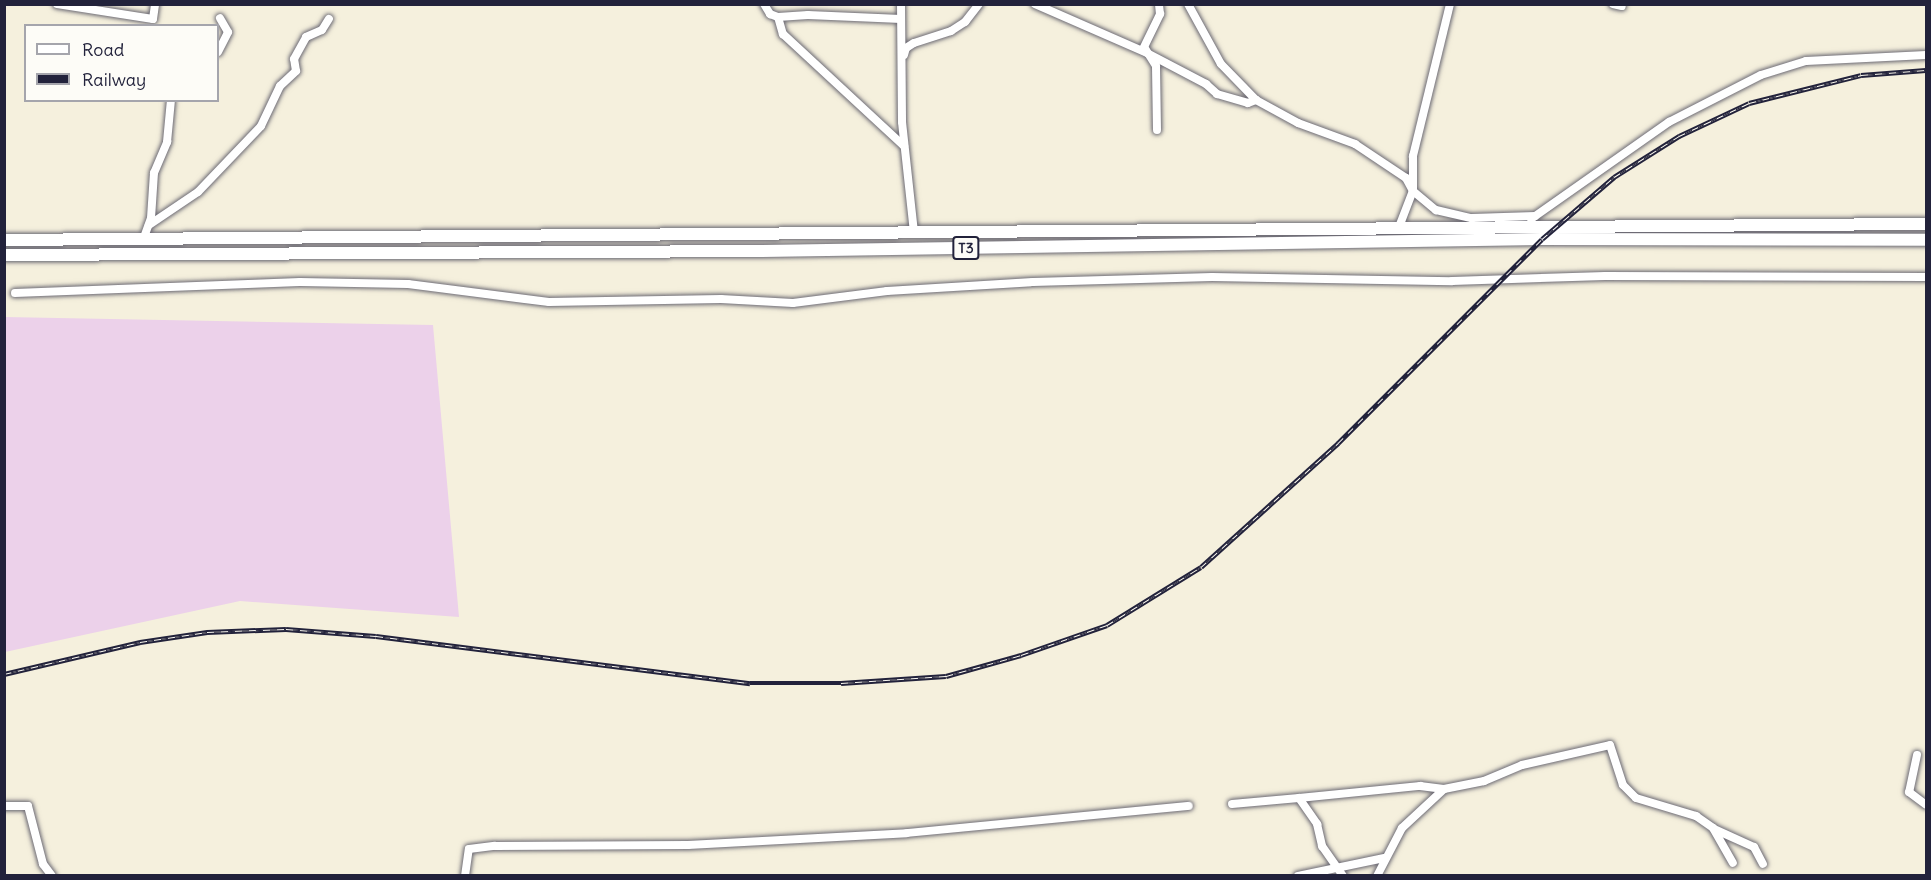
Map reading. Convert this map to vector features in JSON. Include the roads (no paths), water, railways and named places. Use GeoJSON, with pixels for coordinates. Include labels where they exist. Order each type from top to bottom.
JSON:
{"type":"FeatureCollection","features":[{"type":"Feature","properties":{"kind":"highway","name":"T3"},"geometry":{"type":"LineString","coordinates":[[4,240],[1926,224]]}},
{"type":"Feature","properties":{"kind":"highway","name":"T3"},"geometry":{"type":"LineString","coordinates":[[4,255],[762,251],[1542,239],[1926,240]]}},
{"type":"Feature","properties":{"kind":"street"},"geometry":{"type":"LineString","coordinates":[[57,4],[153,19],[155,4]]}},
{"type":"Feature","properties":{"kind":"street"},"geometry":{"type":"LineString","coordinates":[[764,4],[770,14],[778,17],[808,15],[902,19]]}},
{"type":"Feature","properties":{"kind":"street"},"geometry":{"type":"LineString","coordinates":[[902,4],[901,68],[904,146],[914,233]]}},
{"type":"Feature","properties":{"kind":"street"},"geometry":{"type":"LineString","coordinates":[[901,68],[906,48],[951,31],[965,22],[979,4]]}},
{"type":"Feature","properties":{"kind":"street"},"geometry":{"type":"LineString","coordinates":[[1035,4],[1147,53],[1206,84],[1217,94],[1248,103],[1256,100]]}},
{"type":"Feature","properties":{"kind":"street"},"geometry":{"type":"LineString","coordinates":[[1158,130],[1156,66],[1144,47],[1160,14],[1159,4]]}},
{"type":"Feature","properties":{"kind":"street"},"geometry":{"type":"LineString","coordinates":[[1188,4],[1221,64],[1256,100],[1298,123],[1355,144],[1406,178],[1413,191],[1436,210],[1452,216],[1535,216]]}},
{"type":"Feature","properties":{"kind":"street"},"geometry":{"type":"LineString","coordinates":[[1399,227],[1413,191],[1413,156],[1450,4]]}},
{"type":"Feature","properties":{"kind":"street"},"geometry":{"type":"LineString","coordinates":[[778,17],[783,34],[904,146]]}},
{"type":"Feature","properties":{"kind":"street"},"geometry":{"type":"LineString","coordinates":[[219,18],[228,32],[219,50]]}},
{"type":"Feature","properties":{"kind":"street"},"geometry":{"type":"LineString","coordinates":[[149,225],[198,192],[261,126],[280,86],[296,70],[294,59],[306,37],[322,30],[329,19]]}},
{"type":"Feature","properties":{"kind":"street"},"geometry":{"type":"LineString","coordinates":[[1522,227],[1669,122],[1761,75],[1806,61],[1926,55]]}},
{"type":"Feature","properties":{"kind":"street"},"geometry":{"type":"LineString","coordinates":[[143,240],[149,225],[154,173],[167,142],[171,102]]}},
{"type":"Feature","properties":{"kind":"street"},"geometry":{"type":"LineString","coordinates":[[15,293],[300,282],[408,284],[549,302],[722,299],[793,303],[887,291],[1033,282],[1212,278],[1452,281],[1605,276],[1926,277]]}},
{"type":"Feature","properties":{"kind":"street"},"geometry":{"type":"LineString","coordinates":[[1232,804],[1420,786],[1444,789],[1484,781],[1522,765],[1610,745],[1623,785],[1636,798],[1696,816],[1713,828],[1754,847],[1763,864]]}},
{"type":"Feature","properties":{"kind":"street"},"geometry":{"type":"LineString","coordinates":[[1917,755],[1909,792],[1926,805]]}},
{"type":"Feature","properties":{"kind":"street"},"geometry":{"type":"LineString","coordinates":[[1377,876],[1384,858],[1402,828],[1444,789]]}},
{"type":"Feature","properties":{"kind":"street"},"geometry":{"type":"LineString","coordinates":[[1299,798],[1317,824],[1322,846],[1343,876]]}},
{"type":"Feature","properties":{"kind":"street"},"geometry":{"type":"LineString","coordinates":[[4,806],[28,806],[43,864],[52,876]]}},
{"type":"Feature","properties":{"kind":"street"},"geometry":{"type":"LineString","coordinates":[[465,876],[469,849],[495,846],[688,845],[884,835],[1189,806]]}},
{"type":"Feature","properties":{"kind":"street"},"geometry":{"type":"LineString","coordinates":[[1713,828],[1733,863]]}},
{"type":"Feature","properties":{"kind":"street"},"geometry":{"type":"LineString","coordinates":[[1298,876],[1384,858]]}},
{"type":"Feature","properties":{"kind":"railway"},"geometry":{"type":"LineString","coordinates":[[4,674],[140,642],[207,632],[286,629],[376,636],[750,683],[841,683],[946,676],[1021,655],[1107,625],[1201,567],[1338,443],[1542,239],[1614,177],[1679,136],[1749,103],[1861,75],[1926,70]]}}]}
